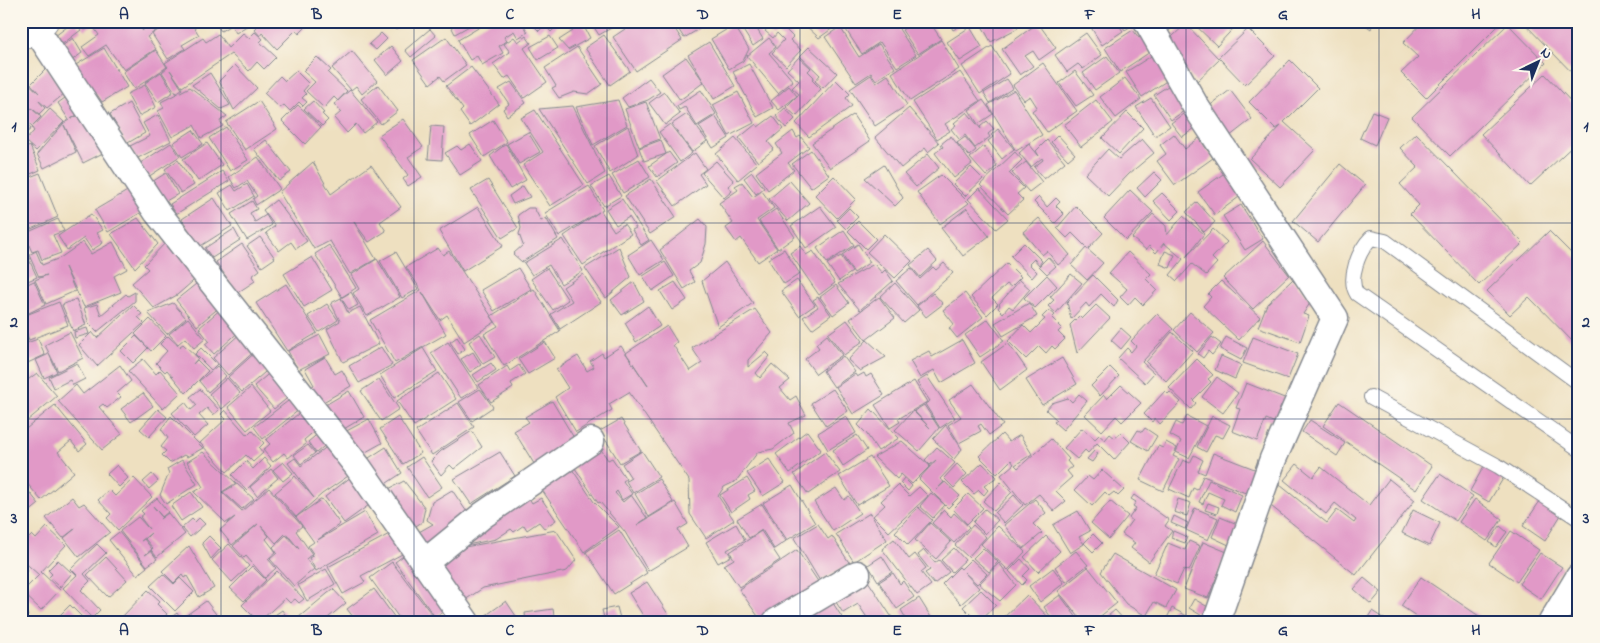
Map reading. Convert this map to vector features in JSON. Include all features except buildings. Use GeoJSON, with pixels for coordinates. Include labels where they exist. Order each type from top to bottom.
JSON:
{"type":"FeatureCollection","features":[{"type":"Feature","properties":{"kind":"street"},"geometry":{"type":"LineString","coordinates":[[1147,21],[1196,107],[1336,318],[1273,459],[1223,619]]}},
{"type":"Feature","properties":{"kind":"street"},"geometry":{"type":"LineString","coordinates":[[33,28],[157,212],[358,467],[466,622]]}},
{"type":"Feature","properties":{"kind":"street"},"geometry":{"type":"LineString","coordinates":[[424,563],[483,516],[591,441]]}},
{"type":"Feature","properties":{"kind":"street"},"geometry":{"type":"LineString","coordinates":[[776,622],[857,574]]}},
{"type":"Feature","properties":{"kind":"street"},"geometry":{"type":"LineString","coordinates":[[1552,622],[1579,577]]}},
{"type":"Feature","properties":{"kind":"lane"},"geometry":{"type":"LineString","coordinates":[[1579,383],[1385,240],[1371,238],[1366,243],[1354,273],[1352,287],[1357,294],[1579,448]]}},
{"type":"Feature","properties":{"kind":"lane"},"geometry":{"type":"LineString","coordinates":[[1371,397],[1498,466],[1579,519]]}}]}
